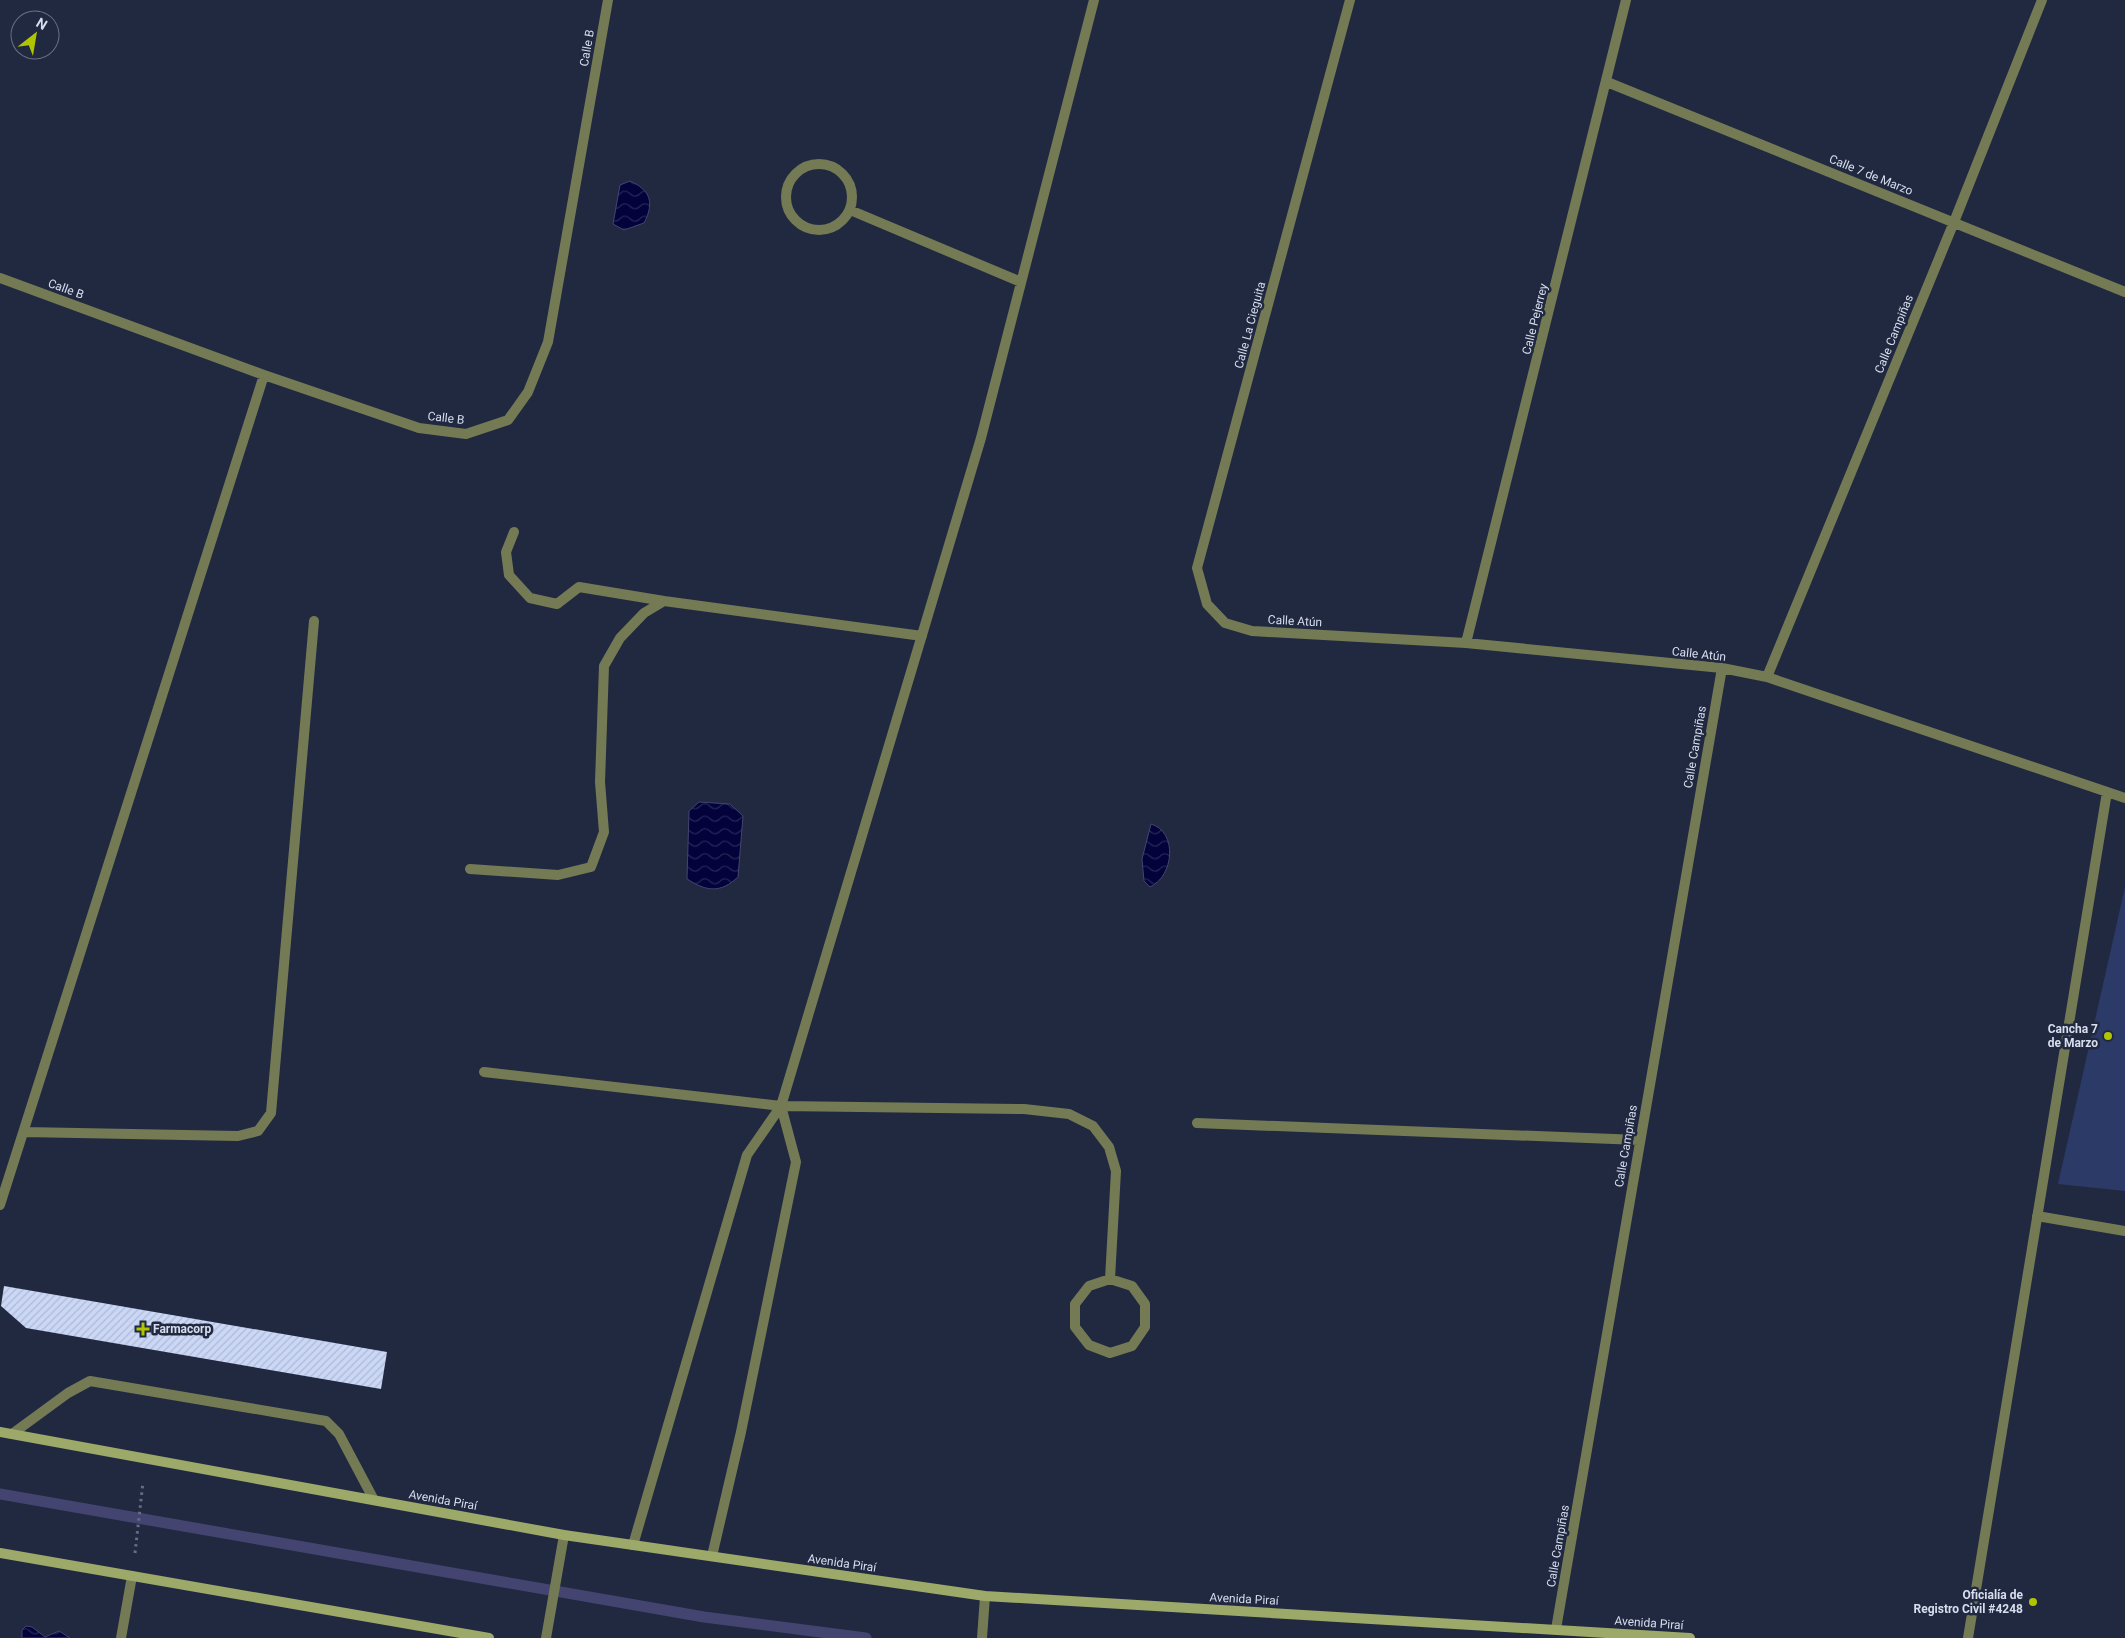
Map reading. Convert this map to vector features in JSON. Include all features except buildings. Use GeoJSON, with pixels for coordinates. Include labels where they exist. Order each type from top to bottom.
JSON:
{"type":"FeatureCollection","features":[{"type":"Feature","properties":{"kind":"main road","name":"Avenida Piraí"},"geometry":{"type":"LineString","coordinates":[[0,1432],[564,1535],[986,1596],[1690,1638]]}},
{"type":"Feature","properties":{"kind":"main road"},"geometry":{"type":"LineString","coordinates":[[0,1553],[489,1638]]}},
{"type":"Feature","properties":{"kind":"street","name":"Calle B"},"geometry":{"type":"LineString","coordinates":[[0,278],[264,375],[419,428],[466,434],[508,420],[528,392],[548,342],[608,0]]}},
{"type":"Feature","properties":{"kind":"street"},"geometry":{"type":"LineString","coordinates":[[633,1545],[747,1155],[781,1106],[922,636],[981,438],[1094,0]]}},
{"type":"Feature","properties":{"kind":"street","name":"Calle La Cieguita"},"geometry":{"type":"LineString","coordinates":[[1252,631],[1225,623],[1207,604],[1197,568],[1350,0]]}},
{"type":"Feature","properties":{"kind":"street","name":"Calle Pejerrey"},"geometry":{"type":"LineString","coordinates":[[1466,643],[1626,0]]}},
{"type":"Feature","properties":{"kind":"street","name":"Calle Campiñas"},"geometry":{"type":"LineString","coordinates":[[1767,677],[1954,222],[2042,0]]}},
{"type":"Feature","properties":{"kind":"street","name":"Calle 7 de Marzo"},"geometry":{"type":"LineString","coordinates":[[1607,82],[2125,292]]}},
{"type":"Feature","properties":{"kind":"street"},"geometry":{"type":"LineString","coordinates":[[818,164],[831,166],[842,173],[850,184],[852,197],[850,210],[842,221],[832,228],[819,231],[806,228],[795,221],[788,210],[785,197],[788,184],[795,174],[806,166],[818,164]]}},
{"type":"Feature","properties":{"kind":"street"},"geometry":{"type":"LineString","coordinates":[[850,210],[1021,282]]}},
{"type":"Feature","properties":{"kind":"street"},"geometry":{"type":"LineString","coordinates":[[0,1205],[264,375]]}},
{"type":"Feature","properties":{"kind":"street"},"geometry":{"type":"LineString","coordinates":[[514,532],[506,552],[509,575],[530,598],[557,604],[579,588],[922,636]]}},
{"type":"Feature","properties":{"kind":"street"},"geometry":{"type":"LineString","coordinates":[[470,869],[558,874],[591,867],[604,832],[600,782],[604,666],[620,638],[644,613],[664,601]]}},
{"type":"Feature","properties":{"kind":"street"},"geometry":{"type":"LineString","coordinates":[[24,1132],[238,1136],[258,1131],[271,1113],[314,621]]}},
{"type":"Feature","properties":{"kind":"street","name":"Calle Atún"},"geometry":{"type":"LineString","coordinates":[[1252,631],[1466,643],[1722,668],[1767,677],[2125,798]]}},
{"type":"Feature","properties":{"kind":"street","name":"Calle Campiñas"},"geometry":{"type":"LineString","coordinates":[[1556,1629],[1722,668]]}},
{"type":"Feature","properties":{"kind":"street"},"geometry":{"type":"LineString","coordinates":[[1968,1638],[2106,792]]}},
{"type":"Feature","properties":{"kind":"street"},"geometry":{"type":"LineString","coordinates":[[484,1072],[781,1106],[1024,1109],[1069,1114],[1094,1126],[1109,1147],[1116,1171],[1110,1279]]}},
{"type":"Feature","properties":{"kind":"street"},"geometry":{"type":"LineString","coordinates":[[712,1556],[741,1432],[796,1162],[781,1106]]}},
{"type":"Feature","properties":{"kind":"street"},"geometry":{"type":"LineString","coordinates":[[1197,1123],[1640,1140]]}},
{"type":"Feature","properties":{"kind":"street"},"geometry":{"type":"LineString","coordinates":[[2037,1216],[2125,1231]]}},
{"type":"Feature","properties":{"kind":"street"},"geometry":{"type":"LineString","coordinates":[[1110,1279],[1132,1286],[1145,1304],[1145,1327],[1132,1346],[1110,1353],[1089,1345],[1075,1327],[1075,1304],[1089,1286],[1110,1279]]}},
{"type":"Feature","properties":{"kind":"street"},"geometry":{"type":"LineString","coordinates":[[12,1434],[68,1393],[90,1381],[326,1422],[339,1434],[374,1500]]}},
{"type":"Feature","properties":{"kind":"street"},"geometry":{"type":"LineString","coordinates":[[546,1638],[564,1535]]}},
{"type":"Feature","properties":{"kind":"street"},"geometry":{"type":"LineString","coordinates":[[121,1638],[132,1576]]}},
{"type":"Feature","properties":{"kind":"street"},"geometry":{"type":"LineString","coordinates":[[982,1638],[986,1596]]}},
{"type":"Feature","properties":{"kind":"path"},"geometry":{"type":"LineString","coordinates":[[137,1538],[140,1506]]}},
{"type":"Feature","properties":{"kind":"shaded area","name":"Cancha 7 de Marzo"},"geometry":{"type":"Polygon","coordinates":[[[2125,887],[2125,1191],[2058,1184],[2125,887]]]}},
{"type":"Feature","properties":{"kind":"water"},"geometry":{"type":"Polygon","coordinates":[[[630,181],[642,188],[650,203],[644,223],[624,230],[613,224],[620,185],[630,181]]]}},
{"type":"Feature","properties":{"kind":"water"},"geometry":{"type":"Polygon","coordinates":[[[699,802],[730,804],[743,816],[738,877],[720,888],[707,888],[687,879],[689,811],[699,802]]]}},
{"type":"Feature","properties":{"kind":"water"},"geometry":{"type":"Polygon","coordinates":[[[1151,824],[1160,829],[1166,836],[1170,854],[1164,874],[1150,887],[1144,881],[1142,859],[1151,824]]]}},
{"type":"Feature","properties":{"kind":"water"},"geometry":{"type":"Polygon","coordinates":[[[26,1626],[32,1627],[45,1637],[59,1631],[70,1638],[22,1638],[22,1630],[26,1626]]]}},
{"type":"Feature","properties":{"kind":"waterway"},"geometry":{"type":"LineString","coordinates":[[0,1494],[704,1617],[866,1638]]}},
{"type":"Feature","properties":{"kind":"place","name":"Cancha 7 de Marzo"},"geometry":{"type":"Point","coordinates":[2108,1036]}},
{"type":"Feature","properties":{"kind":"place","name":"Farmacorp"},"geometry":{"type":"Point","coordinates":[143,1329]}},
{"type":"Feature","properties":{"kind":"place","name":"Oficialía de Registro Civil #4248"},"geometry":{"type":"Point","coordinates":[2033,1602]}}]}
